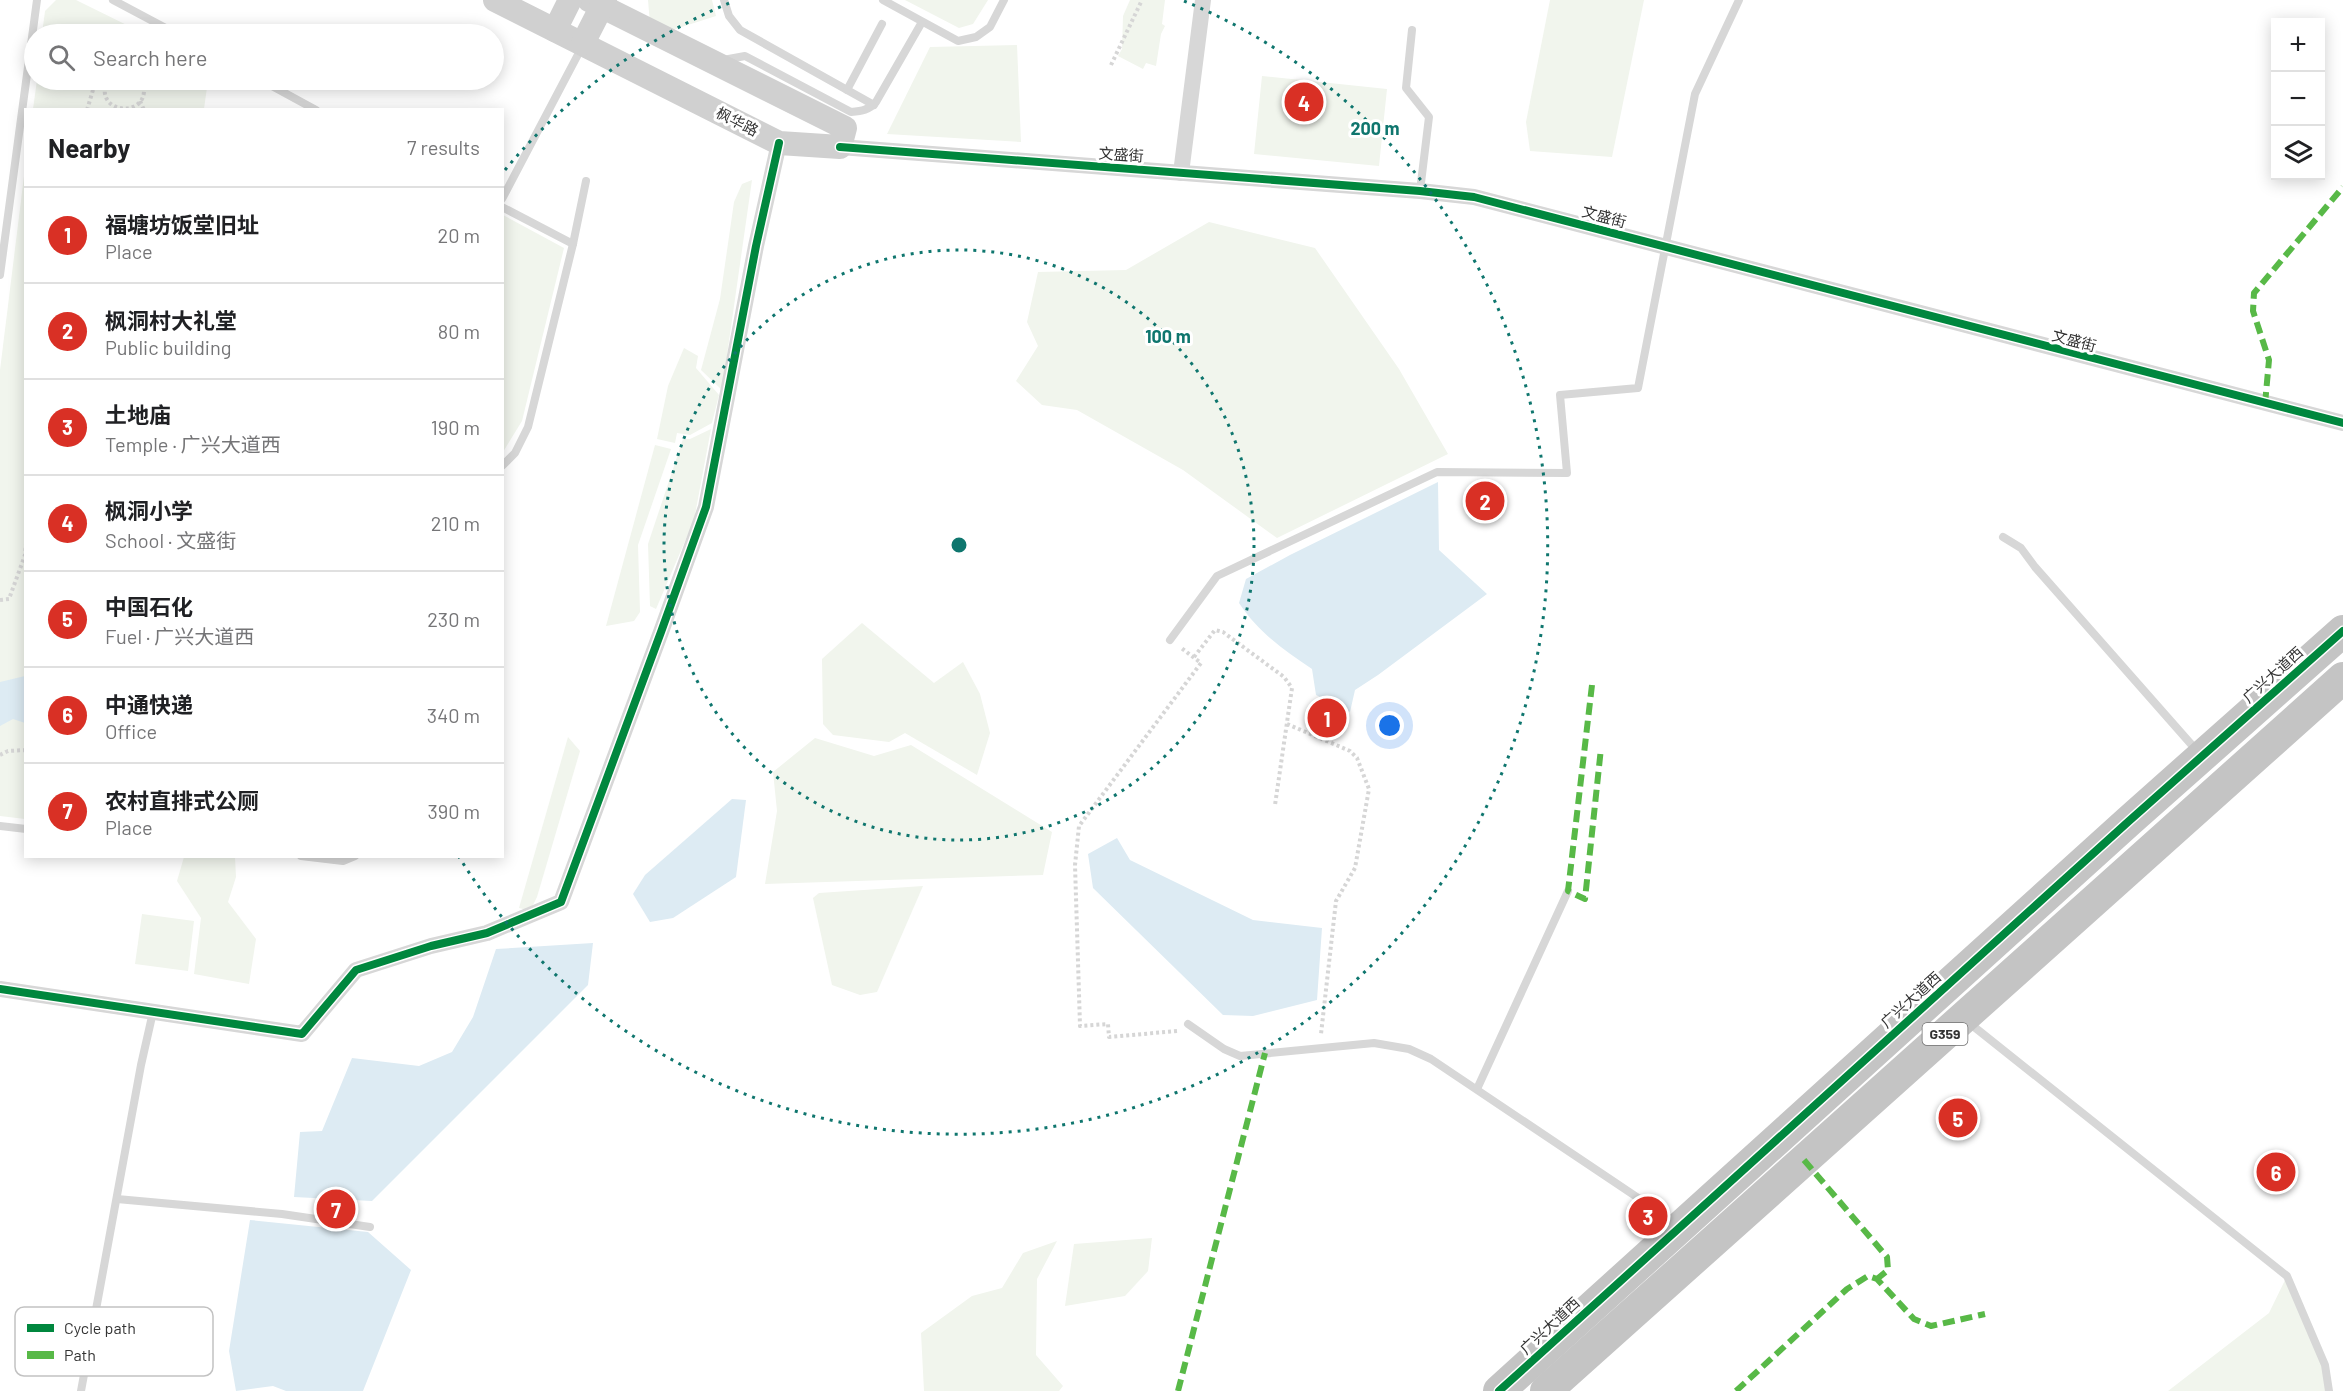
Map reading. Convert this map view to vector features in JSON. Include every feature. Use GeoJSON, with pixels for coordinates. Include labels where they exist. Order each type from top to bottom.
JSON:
{"type":"FeatureCollection","features":[{"type":"Feature","properties":{"kind":"highway","name":"广兴大道西"},"geometry":{"type":"LineString","coordinates":[[1499,1391],[1679,1226],[2343,631]]}},
{"type":"Feature","properties":{"kind":"highway","name":"G359"},"geometry":{"type":"LineString","coordinates":[[1546,1391],[2343,678]]}},
{"type":"Feature","properties":{"kind":"street","name":"枫华路"},"geometry":{"type":"LineString","coordinates":[[495,0],[779,143],[840,147]]}},
{"type":"Feature","properties":{"kind":"street"},"geometry":{"type":"LineString","coordinates":[[555,30],[570,0]]}},
{"type":"Feature","properties":{"kind":"street"},"geometry":{"type":"LineString","coordinates":[[1180,173],[1203,0]]}},
{"type":"Feature","properties":{"kind":"street"},"geometry":{"type":"LineString","coordinates":[[583,44],[599,2],[845,128],[840,147]]}},
{"type":"Feature","properties":{"kind":"street"},"geometry":{"type":"LineString","coordinates":[[0,989],[302,1034],[356,970],[431,946],[487,933],[561,902],[706,507],[756,246],[779,143]]}},
{"type":"Feature","properties":{"kind":"street","name":"文盛街"},"geometry":{"type":"LineString","coordinates":[[840,147],[1420,191],[1490,200],[2343,423]]}},
{"type":"Feature","properties":{"kind":"lane"},"geometry":{"type":"LineString","coordinates":[[34,24],[37,0]]}},
{"type":"Feature","properties":{"kind":"lane"},"geometry":{"type":"LineString","coordinates":[[113,0],[158,24]]}},
{"type":"Feature","properties":{"kind":"lane"},"geometry":{"type":"LineString","coordinates":[[724,0],[729,16],[740,30],[874,105]]}},
{"type":"Feature","properties":{"kind":"lane"},"geometry":{"type":"LineString","coordinates":[[882,0],[958,41],[976,37],[990,27],[1004,0]]}},
{"type":"Feature","properties":{"kind":"lane"},"geometry":{"type":"LineString","coordinates":[[1170,640],[1217,576],[1437,471],[1567,473],[1560,395],[1638,388],[1695,94],[1739,0]]}},
{"type":"Feature","properties":{"kind":"lane"},"geometry":{"type":"LineString","coordinates":[[712,61],[745,56],[851,112],[862,111],[874,105],[922,22]]}},
{"type":"Feature","properties":{"kind":"lane"},"geometry":{"type":"LineString","coordinates":[[847,90],[882,24]]}},
{"type":"Feature","properties":{"kind":"lane"},"geometry":{"type":"LineString","coordinates":[[1412,30],[1406,88],[1429,117],[1420,191]]}},
{"type":"Feature","properties":{"kind":"lane"},"geometry":{"type":"LineString","coordinates":[[504,195],[583,44]]}},
{"type":"Feature","properties":{"kind":"lane"},"geometry":{"type":"LineString","coordinates":[[0,275],[25,90]]}},
{"type":"Feature","properties":{"kind":"lane"},"geometry":{"type":"LineString","coordinates":[[279,90],[312,108]]}},
{"type":"Feature","properties":{"kind":"lane"},"geometry":{"type":"LineString","coordinates":[[504,464],[515,453],[528,427],[573,244],[586,181]]}},
{"type":"Feature","properties":{"kind":"lane"},"geometry":{"type":"LineString","coordinates":[[504,208],[573,244]]}},
{"type":"Feature","properties":{"kind":"lane"},"geometry":{"type":"LineString","coordinates":[[2003,537],[2021,548],[2035,567],[2202,757]]}},
{"type":"Feature","properties":{"kind":"lane"},"geometry":{"type":"LineString","coordinates":[[0,826],[24,829]]}},
{"type":"Feature","properties":{"kind":"lane"},"geometry":{"type":"LineString","coordinates":[[318,858],[343,861],[350,858]]}},
{"type":"Feature","properties":{"kind":"lane"},"geometry":{"type":"LineString","coordinates":[[1477,1089],[1568,891]]}},
{"type":"Feature","properties":{"kind":"lane"},"geometry":{"type":"LineString","coordinates":[[97,1307],[141,1065],[153,1012]]}},
{"type":"Feature","properties":{"kind":"lane"},"geometry":{"type":"LineString","coordinates":[[1963,1018],[2287,1276],[2325,1365],[2329,1391]]}},
{"type":"Feature","properties":{"kind":"lane"},"geometry":{"type":"LineString","coordinates":[[1192,1026],[1224,1049],[1240,1056],[1374,1043],[1409,1049],[1431,1059],[1477,1089],[1679,1226]]}},
{"type":"Feature","properties":{"kind":"lane"},"geometry":{"type":"LineString","coordinates":[[117,1199],[282,1214],[370,1227]]}},
{"type":"Feature","properties":{"kind":"lane"},"geometry":{"type":"LineString","coordinates":[[81,1391],[84,1376]]}},
{"type":"Feature","properties":{"kind":"path"},"geometry":{"type":"LineString","coordinates":[[1111,64],[1142,0]]}},
{"type":"Feature","properties":{"kind":"path"},"geometry":{"type":"LineString","coordinates":[[88,108],[93,90]]}},
{"type":"Feature","properties":{"kind":"path"},"geometry":{"type":"LineString","coordinates":[[105,90],[105,96],[109,103],[121,108]]}},
{"type":"Feature","properties":{"kind":"path"},"geometry":{"type":"LineString","coordinates":[[131,108],[140,101],[145,90]]}},
{"type":"Feature","properties":{"kind":"path"},"geometry":{"type":"LineString","coordinates":[[140,101],[143,108]]}},
{"type":"Feature","properties":{"kind":"path"},"geometry":{"type":"LineString","coordinates":[[0,600],[9,599],[24,558]]}},
{"type":"Feature","properties":{"kind":"path"},"geometry":{"type":"LineString","coordinates":[[1194,657],[1215,630],[1223,632],[1284,677],[1292,688],[1275,805]]}},
{"type":"Feature","properties":{"kind":"path"},"geometry":{"type":"LineString","coordinates":[[1170,640],[1201,663],[1079,826],[1075,866],[1080,1026],[1108,1024],[1109,1037],[1192,1026]]}},
{"type":"Feature","properties":{"kind":"path"},"geometry":{"type":"LineString","coordinates":[[1287,724],[1350,751],[1357,758],[1369,789],[1355,868],[1336,901],[1321,1030],[1321,1048]]}},
{"type":"Feature","properties":{"kind":"path"},"geometry":{"type":"LineString","coordinates":[[0,755],[8,751],[24,750]]}},
{"type":"Feature","properties":{"kind":"shaded area"},"geometry":{"type":"Polygon","coordinates":[[[56,0],[76,0],[125,24],[43,24],[45,11],[56,0]]]}},
{"type":"Feature","properties":{"kind":"shaded area"},"geometry":{"type":"Polygon","coordinates":[[[648,0],[712,0],[716,16],[666,32],[650,24],[648,0]]]}},
{"type":"Feature","properties":{"kind":"shaded area"},"geometry":{"type":"Polygon","coordinates":[[[905,0],[988,0],[973,24],[959,28],[905,0]]]}},
{"type":"Feature","properties":{"kind":"shaded area"},"geometry":{"type":"Polygon","coordinates":[[[1130,0],[1165,0],[1162,24],[1165,26],[1161,34],[1156,66],[1146,63],[1143,69],[1118,56],[1122,49],[1123,16],[1130,0]]]}},
{"type":"Feature","properties":{"kind":"shaded area"},"geometry":{"type":"Polygon","coordinates":[[[1550,0],[1644,0],[1612,157],[1530,151],[1526,122],[1550,0]]]}},
{"type":"Feature","properties":{"kind":"shaded area"},"geometry":{"type":"Polygon","coordinates":[[[1017,45],[1021,142],[887,134],[930,47],[1017,45]]]}},
{"type":"Feature","properties":{"kind":"shaded area"},"geometry":{"type":"Polygon","coordinates":[[[1262,76],[1387,89],[1379,166],[1254,154],[1262,76]]]}},
{"type":"Feature","properties":{"kind":"shaded area"},"geometry":{"type":"Polygon","coordinates":[[[36,90],[207,90],[204,108],[33,108],[36,90]]]}},
{"type":"Feature","properties":{"kind":"shaded area"},"geometry":{"type":"Polygon","coordinates":[[[24,176],[24,819],[0,816],[0,370],[24,176]]]}},
{"type":"Feature","properties":{"kind":"shaded area"},"geometry":{"type":"Polygon","coordinates":[[[752,180],[722,390],[701,370],[720,299],[734,202],[742,184],[752,180]]]}},
{"type":"Feature","properties":{"kind":"shaded area"},"geometry":{"type":"Polygon","coordinates":[[[504,216],[564,248],[522,421],[504,450],[504,216]]]}},
{"type":"Feature","properties":{"kind":"shaded area"},"geometry":{"type":"Polygon","coordinates":[[[1209,222],[1315,248],[1399,369],[1448,454],[1277,538],[1183,470],[1077,410],[1042,405],[1016,381],[1038,346],[1027,322],[1038,272],[1126,270],[1209,222]]]}},
{"type":"Feature","properties":{"kind":"shaded area"},"geometry":{"type":"Polygon","coordinates":[[[684,348],[698,356],[696,368],[719,395],[712,423],[690,435],[677,433],[675,443],[657,439],[668,386],[684,348]]]}},
{"type":"Feature","properties":{"kind":"shaded area"},"geometry":{"type":"Polygon","coordinates":[[[711,429],[694,520],[656,609],[650,606],[648,544],[683,439],[690,439],[711,429]]]}},
{"type":"Feature","properties":{"kind":"shaded area"},"geometry":{"type":"Polygon","coordinates":[[[655,445],[671,449],[638,545],[640,612],[634,621],[606,626],[655,445]]]}},
{"type":"Feature","properties":{"kind":"shaded area"},"geometry":{"type":"Polygon","coordinates":[[[1438,482],[1439,550],[1487,594],[1355,690],[1350,712],[1316,695],[1312,669],[1272,640],[1246,613],[1239,603],[1246,579],[1438,482]]]}},
{"type":"Feature","properties":{"kind":"shaded area"},"geometry":{"type":"Polygon","coordinates":[[[862,623],[934,683],[963,662],[980,694],[990,733],[977,775],[905,733],[889,742],[833,735],[823,724],[822,659],[862,623]]]}},
{"type":"Feature","properties":{"kind":"shaded area"},"geometry":{"type":"Polygon","coordinates":[[[24,676],[24,723],[13,719],[0,726],[0,682],[24,676]]]}},
{"type":"Feature","properties":{"kind":"shaded area"},"geometry":{"type":"Polygon","coordinates":[[[568,737],[580,751],[537,897],[527,910],[519,908],[568,737]]]}},
{"type":"Feature","properties":{"kind":"shaded area"},"geometry":{"type":"Polygon","coordinates":[[[815,738],[874,756],[911,745],[1052,832],[1043,875],[765,884],[777,811],[773,772],[815,738]]]}},
{"type":"Feature","properties":{"kind":"shaded area"},"geometry":{"type":"Polygon","coordinates":[[[732,799],[746,800],[736,877],[673,918],[650,922],[633,894],[645,875],[732,799]]]}},
{"type":"Feature","properties":{"kind":"shaded area"},"geometry":{"type":"Polygon","coordinates":[[[1117,838],[1130,860],[1253,920],[1322,928],[1317,1000],[1253,1016],[1223,1015],[1093,888],[1088,854],[1117,838]]]}},
{"type":"Feature","properties":{"kind":"shaded area"},"geometry":{"type":"Polygon","coordinates":[[[184,858],[235,858],[236,877],[228,902],[256,939],[249,984],[194,974],[201,918],[177,881],[184,858]]]}},
{"type":"Feature","properties":{"kind":"shaded area"},"geometry":{"type":"Polygon","coordinates":[[[923,886],[877,992],[860,995],[832,985],[813,898],[819,893],[923,886]]]}},
{"type":"Feature","properties":{"kind":"shaded area"},"geometry":{"type":"Polygon","coordinates":[[[142,914],[194,921],[188,971],[135,964],[142,914]]]}},
{"type":"Feature","properties":{"kind":"shaded area"},"geometry":{"type":"Polygon","coordinates":[[[593,943],[588,985],[372,1201],[294,1197],[300,1132],[322,1131],[352,1058],[419,1066],[452,1052],[473,1017],[496,949],[593,943]]]}},
{"type":"Feature","properties":{"kind":"shaded area"},"geometry":{"type":"Polygon","coordinates":[[[250,1220],[368,1232],[411,1270],[363,1391],[286,1391],[273,1386],[236,1391],[229,1351],[250,1220]]]}},
{"type":"Feature","properties":{"kind":"shaded area"},"geometry":{"type":"Polygon","coordinates":[[[1152,1238],[1148,1271],[1125,1296],[1065,1306],[1074,1244],[1152,1238]]]}},
{"type":"Feature","properties":{"kind":"shaded area"},"geometry":{"type":"Polygon","coordinates":[[[1057,1241],[1037,1279],[1036,1355],[1063,1386],[1059,1391],[924,1391],[921,1333],[972,1296],[1002,1288],[1023,1253],[1057,1241]]]}},
{"type":"Feature","properties":{"kind":"shaded area"},"geometry":{"type":"Polygon","coordinates":[[[2287,1276],[2325,1365],[2329,1391],[2168,1391],[2269,1313],[2287,1276]]]}},
{"type":"Feature","properties":{"kind":"marked path"},"geometry":{"type":"LineString","coordinates":[[2265,404],[2269,360],[2253,311],[2254,293],[2343,187]]}},
{"type":"Feature","properties":{"kind":"marked path"},"geometry":{"type":"LineString","coordinates":[[1592,685],[1568,891],[1585,899],[1601,748]]}},
{"type":"Feature","properties":{"kind":"marked path"},"geometry":{"type":"LineString","coordinates":[[1178,1391],[1265,1053]]}},
{"type":"Feature","properties":{"kind":"marked path"},"geometry":{"type":"LineString","coordinates":[[1804,1160],[1887,1257],[1888,1270],[1877,1279]]}},
{"type":"Feature","properties":{"kind":"marked path"},"geometry":{"type":"LineString","coordinates":[[1736,1391],[1847,1289],[1868,1276],[1877,1279],[1914,1319],[1931,1326],[1985,1314]]}},
{"type":"Feature","properties":{"kind":"cycle path"},"geometry":{"type":"LineString","coordinates":[[0,989],[302,1034],[356,970],[431,946],[487,933],[561,902],[706,507],[756,246],[779,143]]}},
{"type":"Feature","properties":{"kind":"cycle path"},"geometry":{"type":"LineString","coordinates":[[840,147],[1474,197],[2343,423]]}},
{"type":"Feature","properties":{"kind":"cycle path"},"geometry":{"type":"LineString","coordinates":[[1499,1391],[2129,821],[2343,631]]}},
{"type":"Feature","properties":{"kind":"place","name":"枫洞小学"},"geometry":{"type":"Point","coordinates":[1304,102]}},
{"type":"Feature","properties":{"kind":"place","name":"枫洞村大礼堂"},"geometry":{"type":"Point","coordinates":[1485,501]}},
{"type":"Feature","properties":{"kind":"place","name":"福塘坊饭堂旧址"},"geometry":{"type":"Point","coordinates":[1327,718]}},
{"type":"Feature","properties":{"kind":"place","name":"中国石化"},"geometry":{"type":"Point","coordinates":[1958,1118]}},
{"type":"Feature","properties":{"kind":"place","name":"中通快递"},"geometry":{"type":"Point","coordinates":[2276,1172]}},
{"type":"Feature","properties":{"kind":"place","name":"农村直排式公厕"},"geometry":{"type":"Point","coordinates":[336,1209]}},
{"type":"Feature","properties":{"kind":"place","name":"土地庙"},"geometry":{"type":"Point","coordinates":[1648,1216]}}]}
